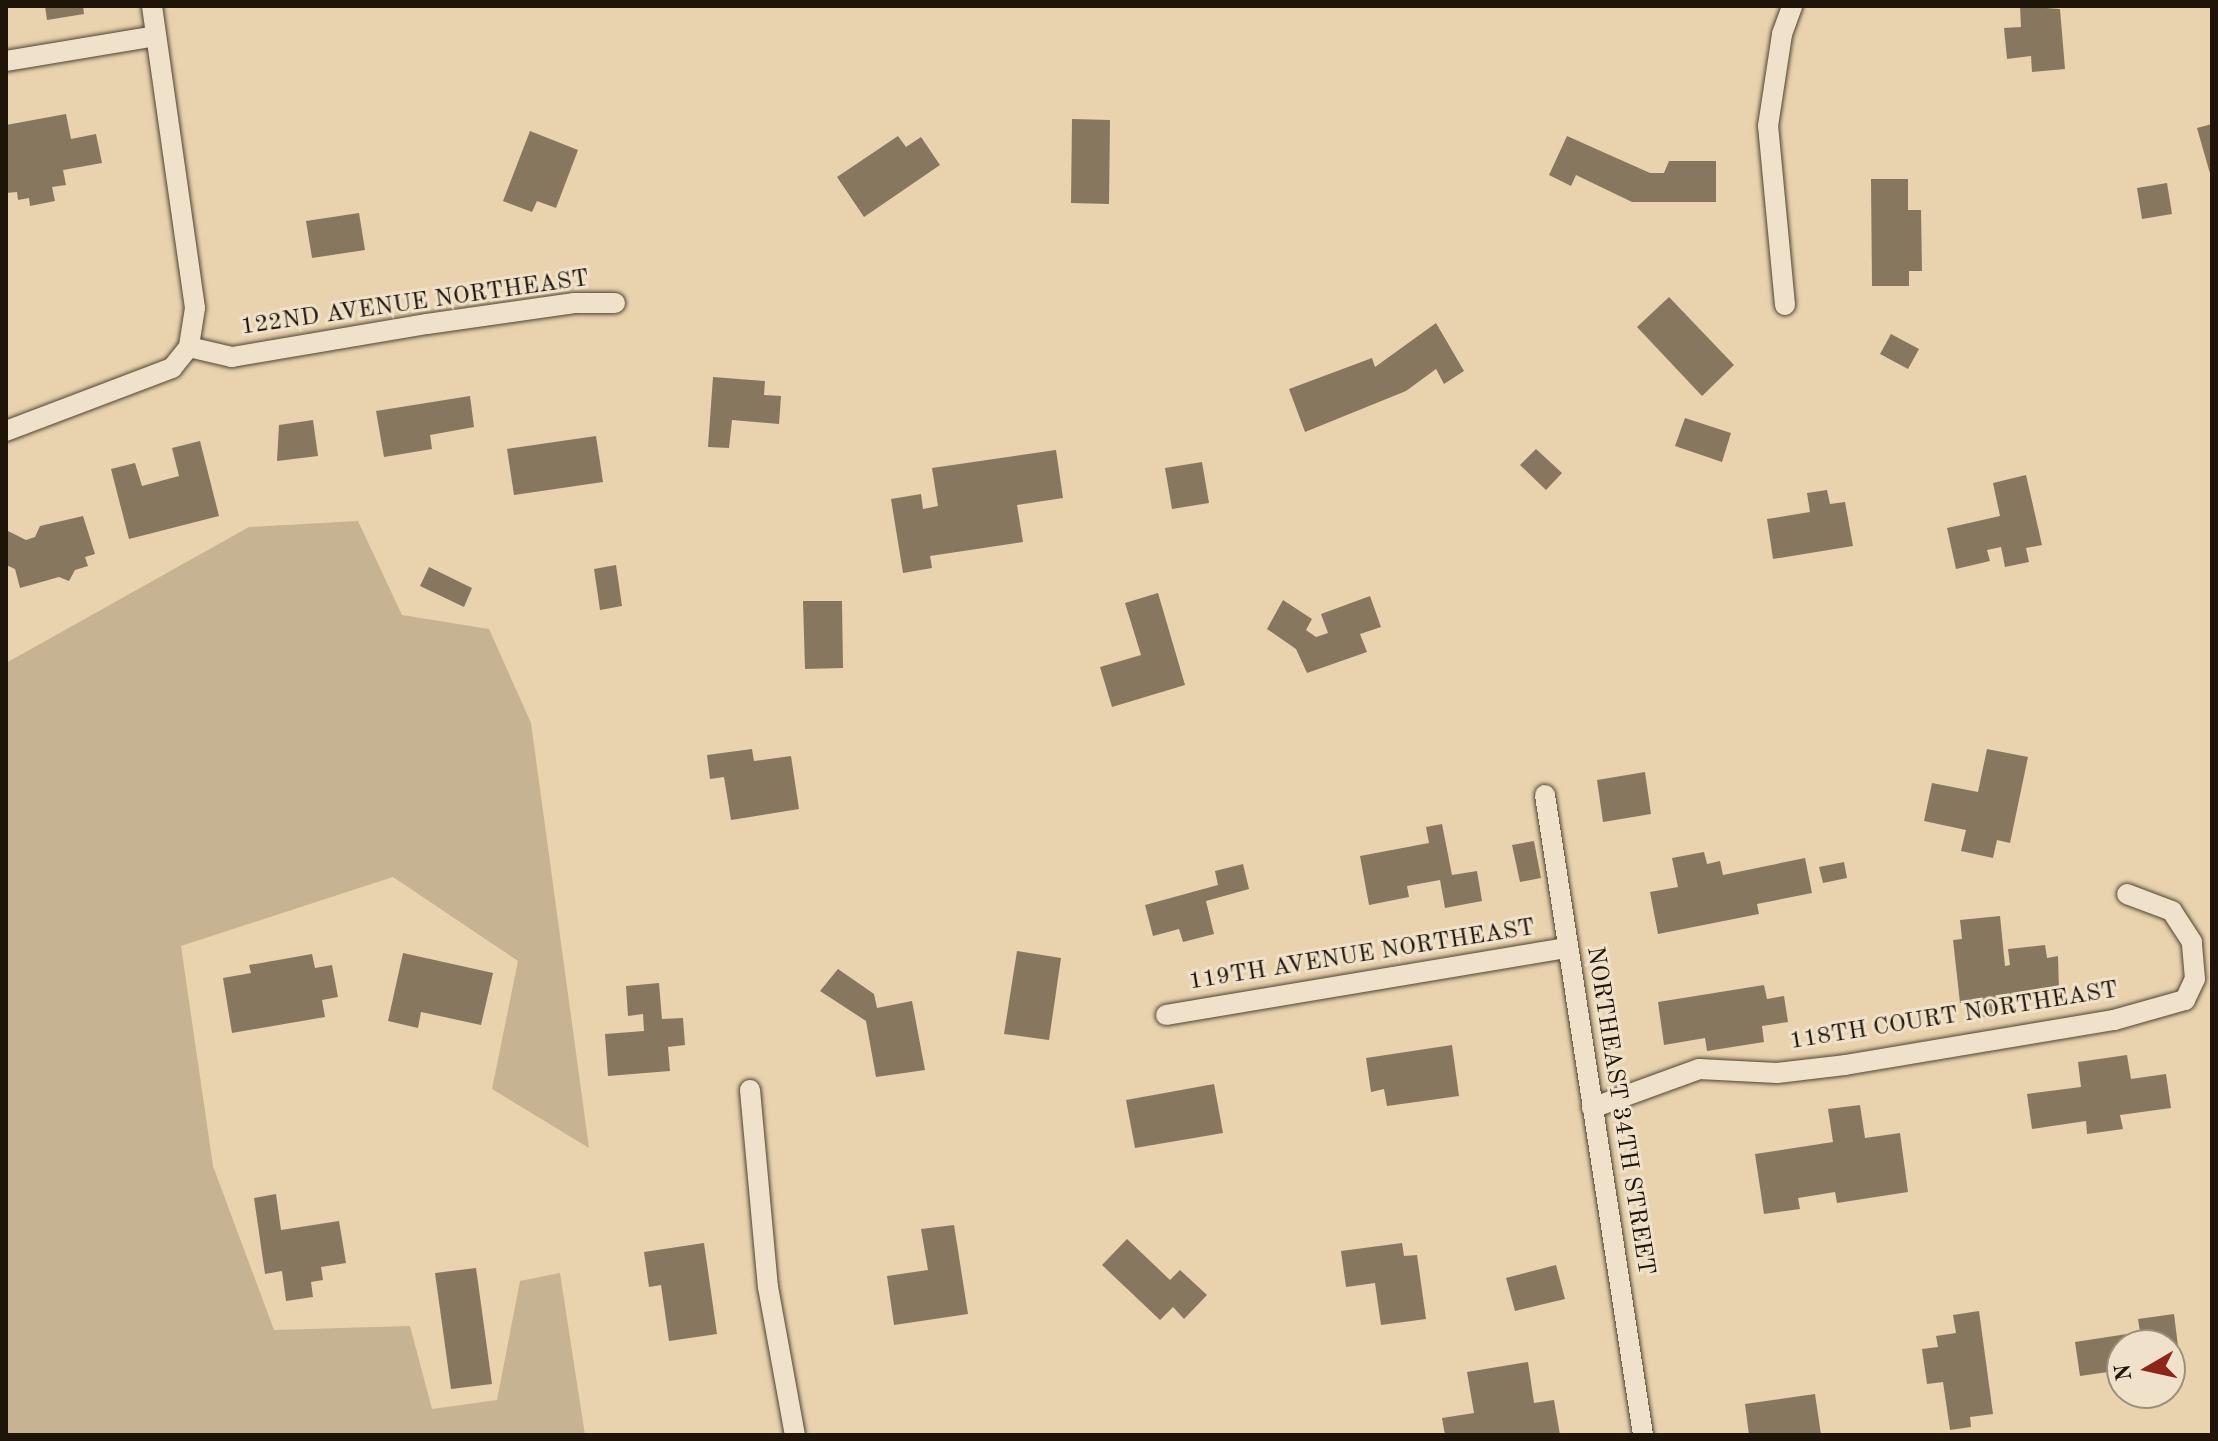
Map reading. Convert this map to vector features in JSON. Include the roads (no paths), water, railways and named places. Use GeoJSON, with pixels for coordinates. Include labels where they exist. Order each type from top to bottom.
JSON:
{"type":"FeatureCollection","features":[{"type":"Feature","properties":{"kind":"street"},"geometry":{"type":"LineString","coordinates":[[6,431],[172,368],[189,347],[195,308],[152,6]]}},
{"type":"Feature","properties":{"kind":"street"},"geometry":{"type":"LineString","coordinates":[[1785,305],[1768,126],[1782,34],[1792,6]]}},
{"type":"Feature","properties":{"kind":"street"},"geometry":{"type":"LineString","coordinates":[[6,61],[156,36]]}},
{"type":"Feature","properties":{"kind":"street","name":"122ND AVENUE NORTHEAST"},"geometry":{"type":"LineString","coordinates":[[189,347],[232,357],[575,303],[615,303]]}},
{"type":"Feature","properties":{"kind":"street","name":"NORTHEAST 34TH STREET"},"geometry":{"type":"LineString","coordinates":[[1545,795],[1643,1435]]}},
{"type":"Feature","properties":{"kind":"street","name":"118TH COURT NORTHEAST"},"geometry":{"type":"LineString","coordinates":[[1592,1108],[1699,1069],[1777,1073],[1845,1065],[2114,1020],[2185,1000],[2195,979],[2192,942],[2172,911],[2127,894]]}},
{"type":"Feature","properties":{"kind":"street","name":"119TH AVENUE NORTHEAST"},"geometry":{"type":"LineString","coordinates":[[1166,1015],[1567,948]]}},
{"type":"Feature","properties":{"kind":"street"},"geometry":{"type":"LineString","coordinates":[[750,1090],[768,1287],[795,1435]]}}]}
